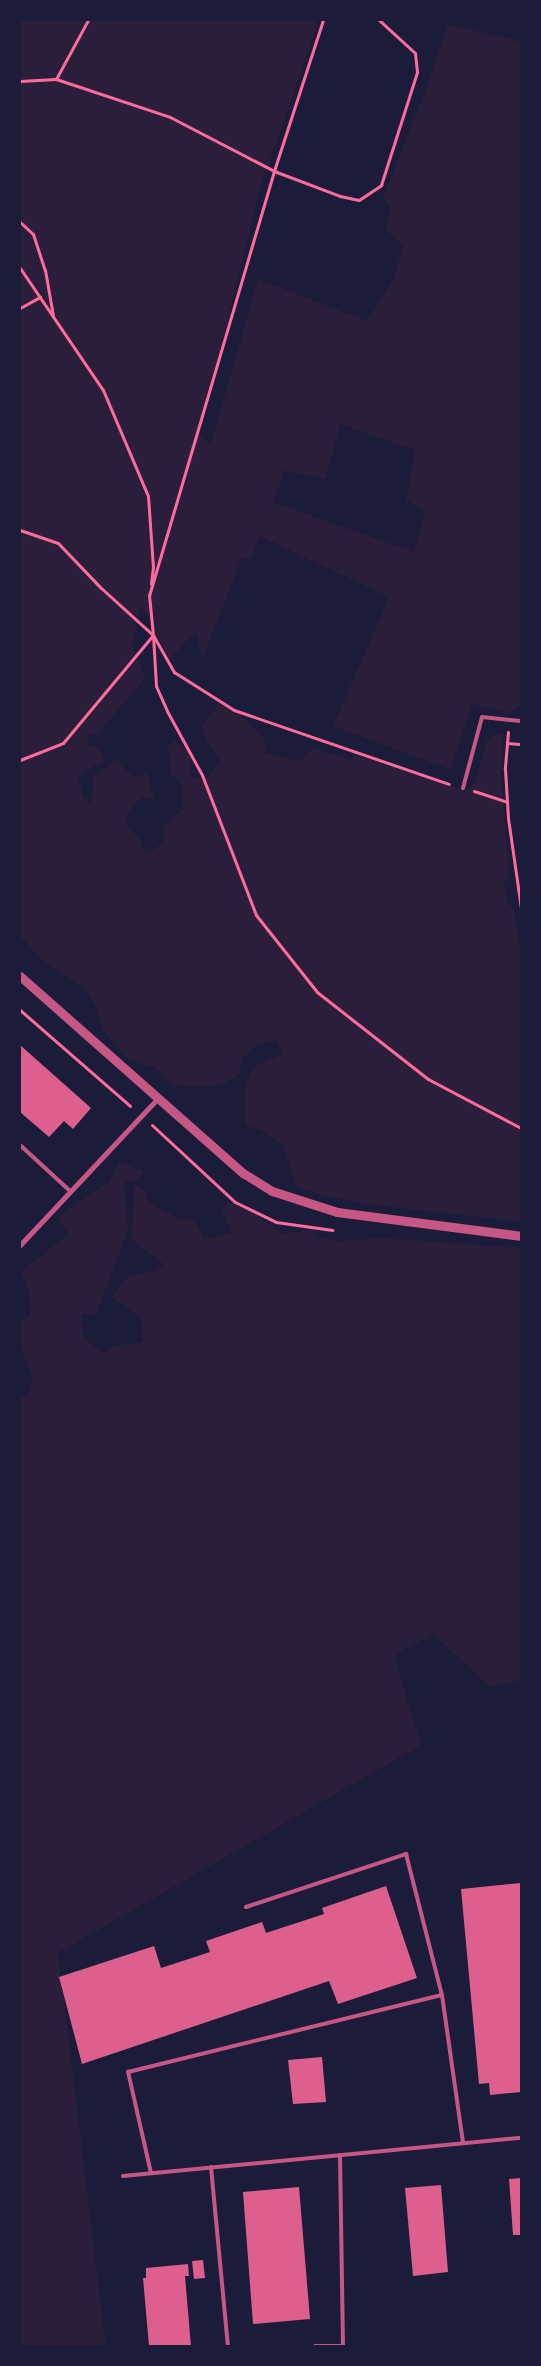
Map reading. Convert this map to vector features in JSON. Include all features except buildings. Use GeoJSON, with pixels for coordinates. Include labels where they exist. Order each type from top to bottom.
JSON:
{"type":"FeatureCollection","features":[{"type":"Feature","properties":{"kind":"street"},"geometry":{"type":"LineString","coordinates":[[20,976],[244,1174],[279,1194],[337,1212],[521,1236]]}},
{"type":"Feature","properties":{"kind":"street"},"geometry":{"type":"LineString","coordinates":[[20,1245],[70,1190],[143,1117],[158,1098]]}},
{"type":"Feature","properties":{"kind":"lane"},"geometry":{"type":"LineString","coordinates":[[463,788],[482,717],[521,721]]}},
{"type":"Feature","properties":{"kind":"lane"},"geometry":{"type":"LineString","coordinates":[[20,1145],[70,1190]]}},
{"type":"Feature","properties":{"kind":"lane"},"geometry":{"type":"LineString","coordinates":[[246,1906],[406,1854],[442,1994],[462,2143]]}},
{"type":"Feature","properties":{"kind":"lane"},"geometry":{"type":"LineString","coordinates":[[150,2173],[128,2072],[442,1994]]}},
{"type":"Feature","properties":{"kind":"lane"},"geometry":{"type":"LineString","coordinates":[[123,2176],[521,2138]]}},
{"type":"Feature","properties":{"kind":"lane"},"geometry":{"type":"LineString","coordinates":[[316,2346],[343,2346],[340,2155]]}},
{"type":"Feature","properties":{"kind":"lane"},"geometry":{"type":"LineString","coordinates":[[212,2167],[228,2346]]}},
{"type":"Feature","properties":{"kind":"path"},"geometry":{"type":"LineString","coordinates":[[56,79],[88,20]]}},
{"type":"Feature","properties":{"kind":"path"},"geometry":{"type":"LineString","coordinates":[[149,595],[274,171],[323,20]]}},
{"type":"Feature","properties":{"kind":"path"},"geometry":{"type":"LineString","coordinates":[[20,81],[56,79],[170,116],[274,171],[340,196],[359,200],[381,185],[417,72],[415,53],[379,20]]}},
{"type":"Feature","properties":{"kind":"path"},"geometry":{"type":"LineString","coordinates":[[20,222],[32,234],[45,270],[54,318]]}},
{"type":"Feature","properties":{"kind":"path"},"geometry":{"type":"LineString","coordinates":[[20,268],[102,390],[148,496],[152,567],[149,595],[156,686],[167,711],[202,775],[256,915],[317,992],[428,1079],[521,1128]]}},
{"type":"Feature","properties":{"kind":"path"},"geometry":{"type":"LineString","coordinates":[[20,308],[40,297]]}},
{"type":"Feature","properties":{"kind":"path"},"geometry":{"type":"LineString","coordinates":[[20,530],[58,543],[100,586],[153,635],[174,672],[234,710],[507,802]]}},
{"type":"Feature","properties":{"kind":"path"},"geometry":{"type":"LineString","coordinates":[[20,760],[63,743],[153,635]]}},
{"type":"Feature","properties":{"kind":"path"},"geometry":{"type":"LineString","coordinates":[[510,720],[506,769],[507,802],[521,908]]}},
{"type":"Feature","properties":{"kind":"path"},"geometry":{"type":"LineString","coordinates":[[507,744],[519,744]]}},
{"type":"Feature","properties":{"kind":"path"},"geometry":{"type":"LineString","coordinates":[[20,1010],[143,1117]]}},
{"type":"Feature","properties":{"kind":"shaded area"},"geometry":{"type":"Polygon","coordinates":[[[20,20],[319,20],[260,189],[199,435],[211,443],[258,279],[367,321],[394,279],[403,246],[386,230],[390,208],[383,198],[429,81],[448,24],[521,42],[520,706],[508,713],[472,704],[451,770],[333,726],[389,597],[260,536],[250,560],[242,558],[203,657],[195,632],[170,659],[141,605],[132,644],[145,678],[97,735],[89,734],[88,745],[100,748],[105,761],[78,774],[83,797],[92,804],[93,775],[118,759],[123,768],[134,777],[147,773],[155,800],[140,797],[126,819],[126,825],[139,838],[146,855],[164,842],[163,827],[184,808],[182,800],[183,785],[171,774],[170,757],[166,746],[175,741],[189,752],[192,778],[208,777],[221,761],[207,741],[201,726],[224,700],[264,738],[266,753],[300,761],[313,748],[354,761],[354,755],[467,791],[475,783],[487,740],[496,734],[504,734],[501,776],[509,876],[504,884],[508,903],[514,909],[521,953],[521,1222],[368,1204],[329,1197],[297,1187],[282,1143],[260,1130],[245,1125],[245,1086],[253,1067],[282,1055],[277,1040],[255,1046],[243,1058],[239,1074],[225,1083],[209,1087],[173,1085],[156,1068],[129,1060],[103,1030],[97,1009],[85,988],[40,958],[20,936],[20,20]],[[340,424],[326,479],[285,470],[273,502],[414,552],[425,510],[406,500],[415,450],[340,424]]]}},
{"type":"Feature","properties":{"kind":"shaded area"},"geometry":{"type":"Polygon","coordinates":[[[119,1162],[144,1171],[138,1182],[124,1180],[128,1230],[96,1315],[81,1314],[84,1338],[104,1353],[113,1346],[143,1342],[141,1317],[112,1297],[128,1277],[150,1272],[165,1265],[132,1240],[134,1184],[146,1191],[147,1202],[181,1220],[194,1219],[204,1239],[232,1233],[222,1210],[228,1202],[248,1209],[281,1233],[312,1231],[317,1237],[340,1241],[382,1238],[521,1248],[521,1680],[490,1687],[434,1635],[394,1655],[421,1745],[58,1953],[106,2346],[20,2346],[20,1398],[29,1396],[32,1375],[20,1346],[20,1322],[30,1316],[29,1290],[21,1272],[69,1234],[57,1218],[109,1182],[119,1162]]]}}]}
